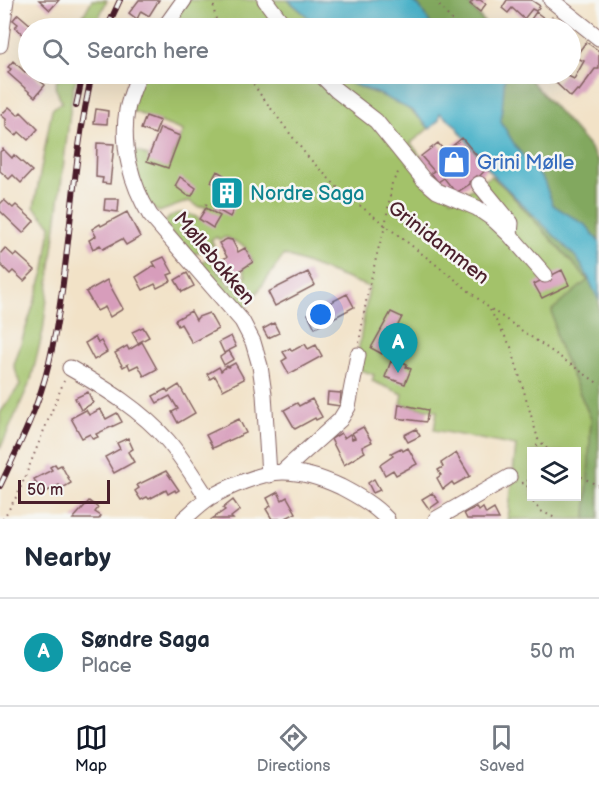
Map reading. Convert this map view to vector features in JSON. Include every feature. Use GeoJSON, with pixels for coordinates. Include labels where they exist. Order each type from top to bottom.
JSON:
{"type":"FeatureCollection","features":[{"type":"Feature","properties":{"kind":"street"},"geometry":{"type":"LineString","coordinates":[[0,45],[6,0]]}},
{"type":"Feature","properties":{"kind":"street"},"geometry":{"type":"LineString","coordinates":[[171,18],[184,0]]}},
{"type":"Feature","properties":{"kind":"street"},"geometry":{"type":"LineString","coordinates":[[265,0],[278,18]]}},
{"type":"Feature","properties":{"kind":"street"},"geometry":{"type":"LineString","coordinates":[[551,0],[574,18]]}},
{"type":"Feature","properties":{"kind":"street"},"geometry":{"type":"LineString","coordinates":[[581,24],[599,38]]}},
{"type":"Feature","properties":{"kind":"street","name":"Møllebakken"},"geometry":{"type":"LineString","coordinates":[[135,84],[127,108],[125,139],[130,167],[140,198],[150,215],[242,321],[253,342],[260,366],[276,473]]}},
{"type":"Feature","properties":{"kind":"street","name":"Grinidammen"},"geometry":{"type":"LineString","coordinates":[[330,84],[376,122],[423,179],[438,191],[477,208],[493,219],[545,275]]}},
{"type":"Feature","properties":{"kind":"street"},"geometry":{"type":"LineString","coordinates":[[478,184],[511,223],[510,235]]}},
{"type":"Feature","properties":{"kind":"street"},"geometry":{"type":"LineString","coordinates":[[276,473],[340,420],[348,407],[358,355]]}},
{"type":"Feature","properties":{"kind":"street"},"geometry":{"type":"LineString","coordinates":[[70,368],[108,389],[151,424],[167,440],[208,499]]}},
{"type":"Feature","properties":{"kind":"street"},"geometry":{"type":"LineString","coordinates":[[184,519],[208,499],[255,478],[276,473],[317,478],[333,484],[365,500],[387,519]]}},
{"type":"Feature","properties":{"kind":"street"},"geometry":{"type":"LineString","coordinates":[[436,519],[515,480]]}},
{"type":"Feature","properties":{"kind":"path"},"geometry":{"type":"LineString","coordinates":[[213,0],[216,18]]}},
{"type":"Feature","properties":{"kind":"path"},"geometry":{"type":"LineString","coordinates":[[437,0],[450,18]]}},
{"type":"Feature","properties":{"kind":"path","name":"Grinidammen"},"geometry":{"type":"LineString","coordinates":[[254,84],[307,156],[340,190],[488,307]]}},
{"type":"Feature","properties":{"kind":"path"},"geometry":{"type":"LineString","coordinates":[[358,355],[367,296],[385,227],[392,183],[405,158]]}},
{"type":"Feature","properties":{"kind":"path"},"geometry":{"type":"LineString","coordinates":[[206,205],[211,204]]}},
{"type":"Feature","properties":{"kind":"path"},"geometry":{"type":"LineString","coordinates":[[488,307],[599,384]]}},
{"type":"Feature","properties":{"kind":"path"},"geometry":{"type":"LineString","coordinates":[[488,307],[511,347],[538,439],[537,447]]}},
{"type":"Feature","properties":{"kind":"path"},"geometry":{"type":"LineString","coordinates":[[3,519],[18,494],[70,368]]}},
{"type":"Feature","properties":{"kind":"path"},"geometry":{"type":"LineString","coordinates":[[538,439],[545,447]]}},
{"type":"Feature","properties":{"kind":"path"},"geometry":{"type":"LineString","coordinates":[[581,477],[599,486]]}},
{"type":"Feature","properties":{"kind":"path"},"geometry":{"type":"LineString","coordinates":[[515,480],[527,485],[531,500],[541,511],[557,519]]}},
{"type":"Feature","properties":{"kind":"green space"},"geometry":{"type":"Polygon","coordinates":[[[92,0],[107,0],[99,18],[82,18],[92,0]]]}},
{"type":"Feature","properties":{"kind":"green space"},"geometry":{"type":"Polygon","coordinates":[[[184,0],[288,0],[309,18],[172,18],[184,0]]]}},
{"type":"Feature","properties":{"kind":"green space"},"geometry":{"type":"Polygon","coordinates":[[[411,0],[466,0],[481,18],[427,18],[420,7],[411,0]]]}},
{"type":"Feature","properties":{"kind":"green space"},"geometry":{"type":"Polygon","coordinates":[[[56,84],[74,84],[43,331],[31,380],[0,449],[0,413],[20,385],[14,365],[45,269],[51,225],[34,207],[52,109],[62,102],[55,87],[56,84]]]}},
{"type":"Feature","properties":{"kind":"green space"},"geometry":{"type":"Polygon","coordinates":[[[136,84],[353,84],[401,104],[429,128],[411,143],[451,199],[464,194],[491,176],[507,190],[588,280],[557,341],[591,419],[586,519],[508,519],[516,446],[434,430],[437,411],[401,404],[403,394],[372,381],[374,375],[355,370],[369,287],[284,255],[241,315],[200,265],[203,261],[210,259],[229,286],[246,277],[243,267],[253,261],[244,246],[226,237],[219,240],[217,237],[211,240],[214,245],[189,255],[164,224],[171,216],[180,213],[190,214],[200,219],[207,206],[199,207],[189,201],[159,212],[153,208],[140,185],[135,150],[169,166],[183,131],[127,109],[136,84]]]}},
{"type":"Feature","properties":{"kind":"green space"},"geometry":{"type":"Polygon","coordinates":[[[498,84],[534,84],[588,145],[599,162],[599,519],[586,519],[591,419],[557,341],[552,310],[588,280],[507,190],[490,140],[498,84]]]}},
{"type":"Feature","properties":{"kind":"water"},"geometry":{"type":"Polygon","coordinates":[[[288,0],[411,0],[420,7],[427,18],[309,18],[288,0]]]}},
{"type":"Feature","properties":{"kind":"water"},"geometry":{"type":"Polygon","coordinates":[[[352,84],[504,84],[501,122],[516,147],[544,181],[553,205],[587,226],[599,242],[599,301],[584,269],[575,256],[493,175],[455,125],[440,113],[439,120],[430,129],[413,111],[352,84]]]}},
{"type":"Feature","properties":{"kind":"building"},"geometry":{"type":"Polygon","coordinates":[[[39,0],[59,0],[50,10],[39,0]]]}},
{"type":"Feature","properties":{"kind":"building"},"geometry":{"type":"Polygon","coordinates":[[[139,0],[159,0],[149,16],[141,11],[136,18],[129,13],[139,0]]]}},
{"type":"Feature","properties":{"kind":"building"},"geometry":{"type":"Polygon","coordinates":[[[473,0],[480,0],[486,4],[480,12],[470,4],[473,0]]]}},
{"type":"Feature","properties":{"kind":"building"},"geometry":{"type":"Polygon","coordinates":[[[507,0],[531,0],[540,6],[536,11],[532,9],[525,18],[512,8],[508,13],[502,8],[507,0]]]}},
{"type":"Feature","properties":{"kind":"building"},"geometry":{"type":"Polygon","coordinates":[[[536,12],[544,18],[532,18],[536,12]]]}},
{"type":"Feature","properties":{"kind":"building"},"geometry":{"type":"Polygon","coordinates":[[[18,14],[23,18],[18,18],[18,24],[13,20],[18,14]]]}},
{"type":"Feature","properties":{"kind":"building"},"geometry":{"type":"Polygon","coordinates":[[[586,42],[599,51],[599,69],[595,69],[579,91],[577,90],[571,97],[557,84],[581,84],[581,66],[584,61],[581,60],[581,49],[586,42]]]}},
{"type":"Feature","properties":{"kind":"building"},"geometry":{"type":"Polygon","coordinates":[[[13,61],[18,66],[18,82],[8,73],[11,69],[8,67],[13,61]]]}},
{"type":"Feature","properties":{"kind":"building"},"geometry":{"type":"Polygon","coordinates":[[[20,84],[45,85],[35,97],[20,84]]]}},
{"type":"Feature","properties":{"kind":"building"},"geometry":{"type":"Polygon","coordinates":[[[9,107],[18,115],[21,112],[38,129],[28,140],[19,132],[16,136],[6,127],[6,119],[1,115],[9,107]]]}},
{"type":"Feature","properties":{"kind":"building"},"geometry":{"type":"Polygon","coordinates":[[[96,109],[108,111],[107,124],[94,123],[96,109]]]}},
{"type":"Feature","properties":{"kind":"building"},"geometry":{"type":"Polygon","coordinates":[[[146,116],[160,121],[155,134],[141,129],[146,116]]]}},
{"type":"Feature","properties":{"kind":"building"},"geometry":{"type":"Polygon","coordinates":[[[160,128],[180,136],[168,168],[147,161],[160,128]]]}},
{"type":"Feature","properties":{"kind":"building","name":"Grini Mølle"},"geometry":{"type":"Polygon","coordinates":[[[462,138],[487,168],[478,178],[477,176],[469,182],[470,184],[456,193],[444,178],[438,182],[431,173],[434,171],[421,156],[438,143],[445,152],[462,138]]]}},
{"type":"Feature","properties":{"kind":"building"},"geometry":{"type":"Polygon","coordinates":[[[97,143],[114,144],[110,184],[102,183],[103,178],[96,177],[97,143]]]}},
{"type":"Feature","properties":{"kind":"building"},"geometry":{"type":"Polygon","coordinates":[[[3,149],[12,158],[14,155],[32,171],[21,183],[13,175],[9,179],[0,171],[0,152],[3,149]]]}},
{"type":"Feature","properties":{"kind":"building","name":"Nordre Saga"},"geometry":{"type":"Polygon","coordinates":[[[217,171],[239,184],[232,195],[239,199],[230,217],[214,208],[222,190],[225,190],[211,182],[217,171]]]}},
{"type":"Feature","properties":{"kind":"building"},"geometry":{"type":"Polygon","coordinates":[[[180,177],[196,188],[192,196],[175,186],[180,177]]]}},
{"type":"Feature","properties":{"kind":"building"},"geometry":{"type":"Polygon","coordinates":[[[105,199],[119,199],[118,212],[104,210],[105,199]]]}},
{"type":"Feature","properties":{"kind":"building"},"geometry":{"type":"Polygon","coordinates":[[[4,200],[13,208],[16,205],[34,221],[23,233],[0,211],[0,204],[4,200]]]}},
{"type":"Feature","properties":{"kind":"building"},"geometry":{"type":"Polygon","coordinates":[[[206,208],[220,216],[213,228],[199,219],[206,208]]]}},
{"type":"Feature","properties":{"kind":"building"},"geometry":{"type":"Polygon","coordinates":[[[127,212],[140,237],[126,245],[122,239],[103,249],[100,245],[93,249],[89,240],[96,236],[92,229],[127,212]]]}},
{"type":"Feature","properties":{"kind":"building"},"geometry":{"type":"Polygon","coordinates":[[[227,239],[232,240],[238,252],[245,248],[253,262],[227,279],[217,262],[227,257],[219,243],[227,239]]]}},
{"type":"Feature","properties":{"kind":"building"},"geometry":{"type":"Polygon","coordinates":[[[5,248],[14,256],[17,254],[35,270],[24,281],[13,271],[10,274],[0,264],[0,254],[5,248]]]}},
{"type":"Feature","properties":{"kind":"building"},"geometry":{"type":"Polygon","coordinates":[[[164,257],[173,273],[168,275],[171,281],[157,288],[155,284],[143,290],[136,277],[153,266],[156,267],[153,262],[164,257]]]}},
{"type":"Feature","properties":{"kind":"building"},"geometry":{"type":"Polygon","coordinates":[[[562,270],[569,285],[542,298],[534,284],[562,270]]]}},
{"type":"Feature","properties":{"kind":"building"},"geometry":{"type":"Polygon","coordinates":[[[308,272],[315,285],[275,306],[268,292],[308,272]]]}},
{"type":"Feature","properties":{"kind":"building"},"geometry":{"type":"Polygon","coordinates":[[[187,273],[194,286],[182,292],[175,280],[187,273]]]}},
{"type":"Feature","properties":{"kind":"building"},"geometry":{"type":"Polygon","coordinates":[[[107,280],[123,309],[110,317],[105,307],[97,311],[86,292],[107,280]]]}},
{"type":"Feature","properties":{"kind":"building"},"geometry":{"type":"Polygon","coordinates":[[[347,294],[354,307],[315,328],[308,314],[347,294]]]}},
{"type":"Feature","properties":{"kind":"building"},"geometry":{"type":"Polygon","coordinates":[[[191,311],[196,320],[209,313],[218,329],[192,343],[181,324],[178,326],[175,320],[191,311]]]}},
{"type":"Feature","properties":{"kind":"building"},"geometry":{"type":"Polygon","coordinates":[[[391,312],[402,317],[397,327],[399,329],[396,334],[393,333],[382,354],[371,348],[391,312]]]}},
{"type":"Feature","properties":{"kind":"building"},"geometry":{"type":"Polygon","coordinates":[[[274,323],[279,333],[268,338],[263,329],[274,323]]]}},
{"type":"Feature","properties":{"kind":"building"},"geometry":{"type":"Polygon","coordinates":[[[143,327],[149,337],[138,343],[132,332],[143,327]]]}},
{"type":"Feature","properties":{"kind":"building"},"geometry":{"type":"Polygon","coordinates":[[[231,336],[236,347],[224,353],[219,342],[231,336]]]}},
{"type":"Feature","properties":{"kind":"building"},"geometry":{"type":"Polygon","coordinates":[[[95,337],[98,343],[101,341],[107,352],[94,360],[85,343],[95,337]]]}},
{"type":"Feature","properties":{"kind":"building"},"geometry":{"type":"Polygon","coordinates":[[[142,342],[157,369],[144,376],[138,365],[130,369],[128,364],[123,367],[115,353],[127,346],[129,350],[142,342]]]}},
{"type":"Feature","properties":{"kind":"building"},"geometry":{"type":"Polygon","coordinates":[[[305,344],[308,349],[316,345],[322,356],[289,374],[282,361],[287,358],[283,352],[290,348],[292,351],[305,344]]]}},
{"type":"Feature","properties":{"kind":"building"},"geometry":{"type":"Polygon","coordinates":[[[229,351],[234,359],[224,365],[220,357],[229,351]]]}},
{"type":"Feature","properties":{"kind":"building"},"geometry":{"type":"Polygon","coordinates":[[[398,360],[407,364],[406,367],[411,369],[405,384],[385,377],[391,361],[397,364],[398,360]]]}},
{"type":"Feature","properties":{"kind":"building"},"geometry":{"type":"Polygon","coordinates":[[[235,363],[244,379],[223,390],[215,376],[210,379],[207,374],[219,367],[221,371],[235,363]]]}},
{"type":"Feature","properties":{"kind":"building"},"geometry":{"type":"Polygon","coordinates":[[[179,385],[195,413],[178,423],[172,412],[178,409],[170,396],[157,403],[153,396],[166,389],[168,392],[179,385]]]}},
{"type":"Feature","properties":{"kind":"building"},"geometry":{"type":"Polygon","coordinates":[[[88,392],[93,403],[81,410],[75,398],[88,392]]]}},
{"type":"Feature","properties":{"kind":"building"},"geometry":{"type":"Polygon","coordinates":[[[328,392],[341,393],[340,406],[327,404],[328,392]]]}},
{"type":"Feature","properties":{"kind":"building"},"geometry":{"type":"Polygon","coordinates":[[[312,399],[322,417],[316,420],[315,418],[295,429],[284,410],[312,399]]]}},
{"type":"Feature","properties":{"kind":"building"},"geometry":{"type":"Polygon","coordinates":[[[399,404],[428,410],[426,422],[397,418],[399,404]]]}},
{"type":"Feature","properties":{"kind":"building"},"geometry":{"type":"Polygon","coordinates":[[[100,409],[106,419],[117,413],[122,422],[96,434],[98,437],[93,439],[90,434],[82,438],[71,418],[86,410],[89,415],[100,409]]]}},
{"type":"Feature","properties":{"kind":"building"},"geometry":{"type":"Polygon","coordinates":[[[239,419],[246,433],[213,448],[206,435],[239,419]]]}},
{"type":"Feature","properties":{"kind":"building"},"geometry":{"type":"Polygon","coordinates":[[[363,427],[372,442],[362,447],[365,452],[344,465],[331,439],[341,433],[344,438],[350,434],[352,439],[355,438],[352,433],[363,427]]]}},
{"type":"Feature","properties":{"kind":"building"},"geometry":{"type":"Polygon","coordinates":[[[416,429],[420,436],[408,442],[404,435],[416,429]]]}},
{"type":"Feature","properties":{"kind":"building"},"geometry":{"type":"Polygon","coordinates":[[[128,438],[133,449],[128,452],[134,462],[114,473],[105,457],[120,449],[117,443],[128,438]]]}},
{"type":"Feature","properties":{"kind":"building"},"geometry":{"type":"Polygon","coordinates":[[[401,448],[403,451],[408,448],[417,464],[396,475],[393,470],[385,475],[380,465],[393,456],[391,453],[401,448]]]}},
{"type":"Feature","properties":{"kind":"building"},"geometry":{"type":"Polygon","coordinates":[[[456,453],[470,476],[454,485],[452,482],[443,489],[437,478],[441,475],[438,470],[443,467],[441,463],[456,453]]]}},
{"type":"Feature","properties":{"kind":"building"},"geometry":{"type":"Polygon","coordinates":[[[55,464],[57,467],[61,465],[71,483],[61,489],[59,485],[42,494],[34,479],[52,470],[50,467],[55,464]]]}},
{"type":"Feature","properties":{"kind":"building"},"geometry":{"type":"Polygon","coordinates":[[[166,471],[179,490],[168,494],[166,490],[149,499],[147,497],[141,500],[135,491],[139,488],[137,485],[166,471]]]}},
{"type":"Feature","properties":{"kind":"building"},"geometry":{"type":"Polygon","coordinates":[[[374,479],[380,490],[373,493],[368,483],[374,479]]]}},
{"type":"Feature","properties":{"kind":"building"},"geometry":{"type":"Polygon","coordinates":[[[278,492],[282,500],[287,497],[296,513],[284,519],[272,519],[266,509],[271,506],[267,498],[278,492]]]}},
{"type":"Feature","properties":{"kind":"building"},"geometry":{"type":"Polygon","coordinates":[[[432,493],[439,502],[429,509],[422,499],[432,493]]]}},
{"type":"Feature","properties":{"kind":"building"},"geometry":{"type":"Polygon","coordinates":[[[233,500],[240,510],[231,517],[233,519],[212,519],[225,510],[223,508],[233,500]]]}},
{"type":"Feature","properties":{"kind":"building"},"geometry":{"type":"Polygon","coordinates":[[[89,501],[98,508],[95,512],[101,516],[99,519],[73,519],[89,501]]]}},
{"type":"Feature","properties":{"kind":"building"},"geometry":{"type":"Polygon","coordinates":[[[476,507],[479,511],[483,508],[486,514],[494,509],[499,519],[467,519],[464,513],[476,507]]]}},
{"type":"Feature","properties":{"kind":"railway"},"geometry":{"type":"LineString","coordinates":[[112,18],[120,0]]}},
{"type":"Feature","properties":{"kind":"railway"},"geometry":{"type":"LineString","coordinates":[[76,106],[81,84]]}},
{"type":"Feature","properties":{"kind":"railway"},"geometry":{"type":"LineString","coordinates":[[0,486],[34,410],[49,363],[62,291],[79,146],[90,84]]}},
{"type":"Feature","properties":{"kind":"place","name":"Grini Mølle"},"geometry":{"type":"Point","coordinates":[454,162]}},
{"type":"Feature","properties":{"kind":"place","name":"Nordre Saga"},"geometry":{"type":"Point","coordinates":[227,193]}},
{"type":"Feature","properties":{"kind":"place","name":"Søndre Saga"},"geometry":{"type":"Point","coordinates":[398,373]}}]}
